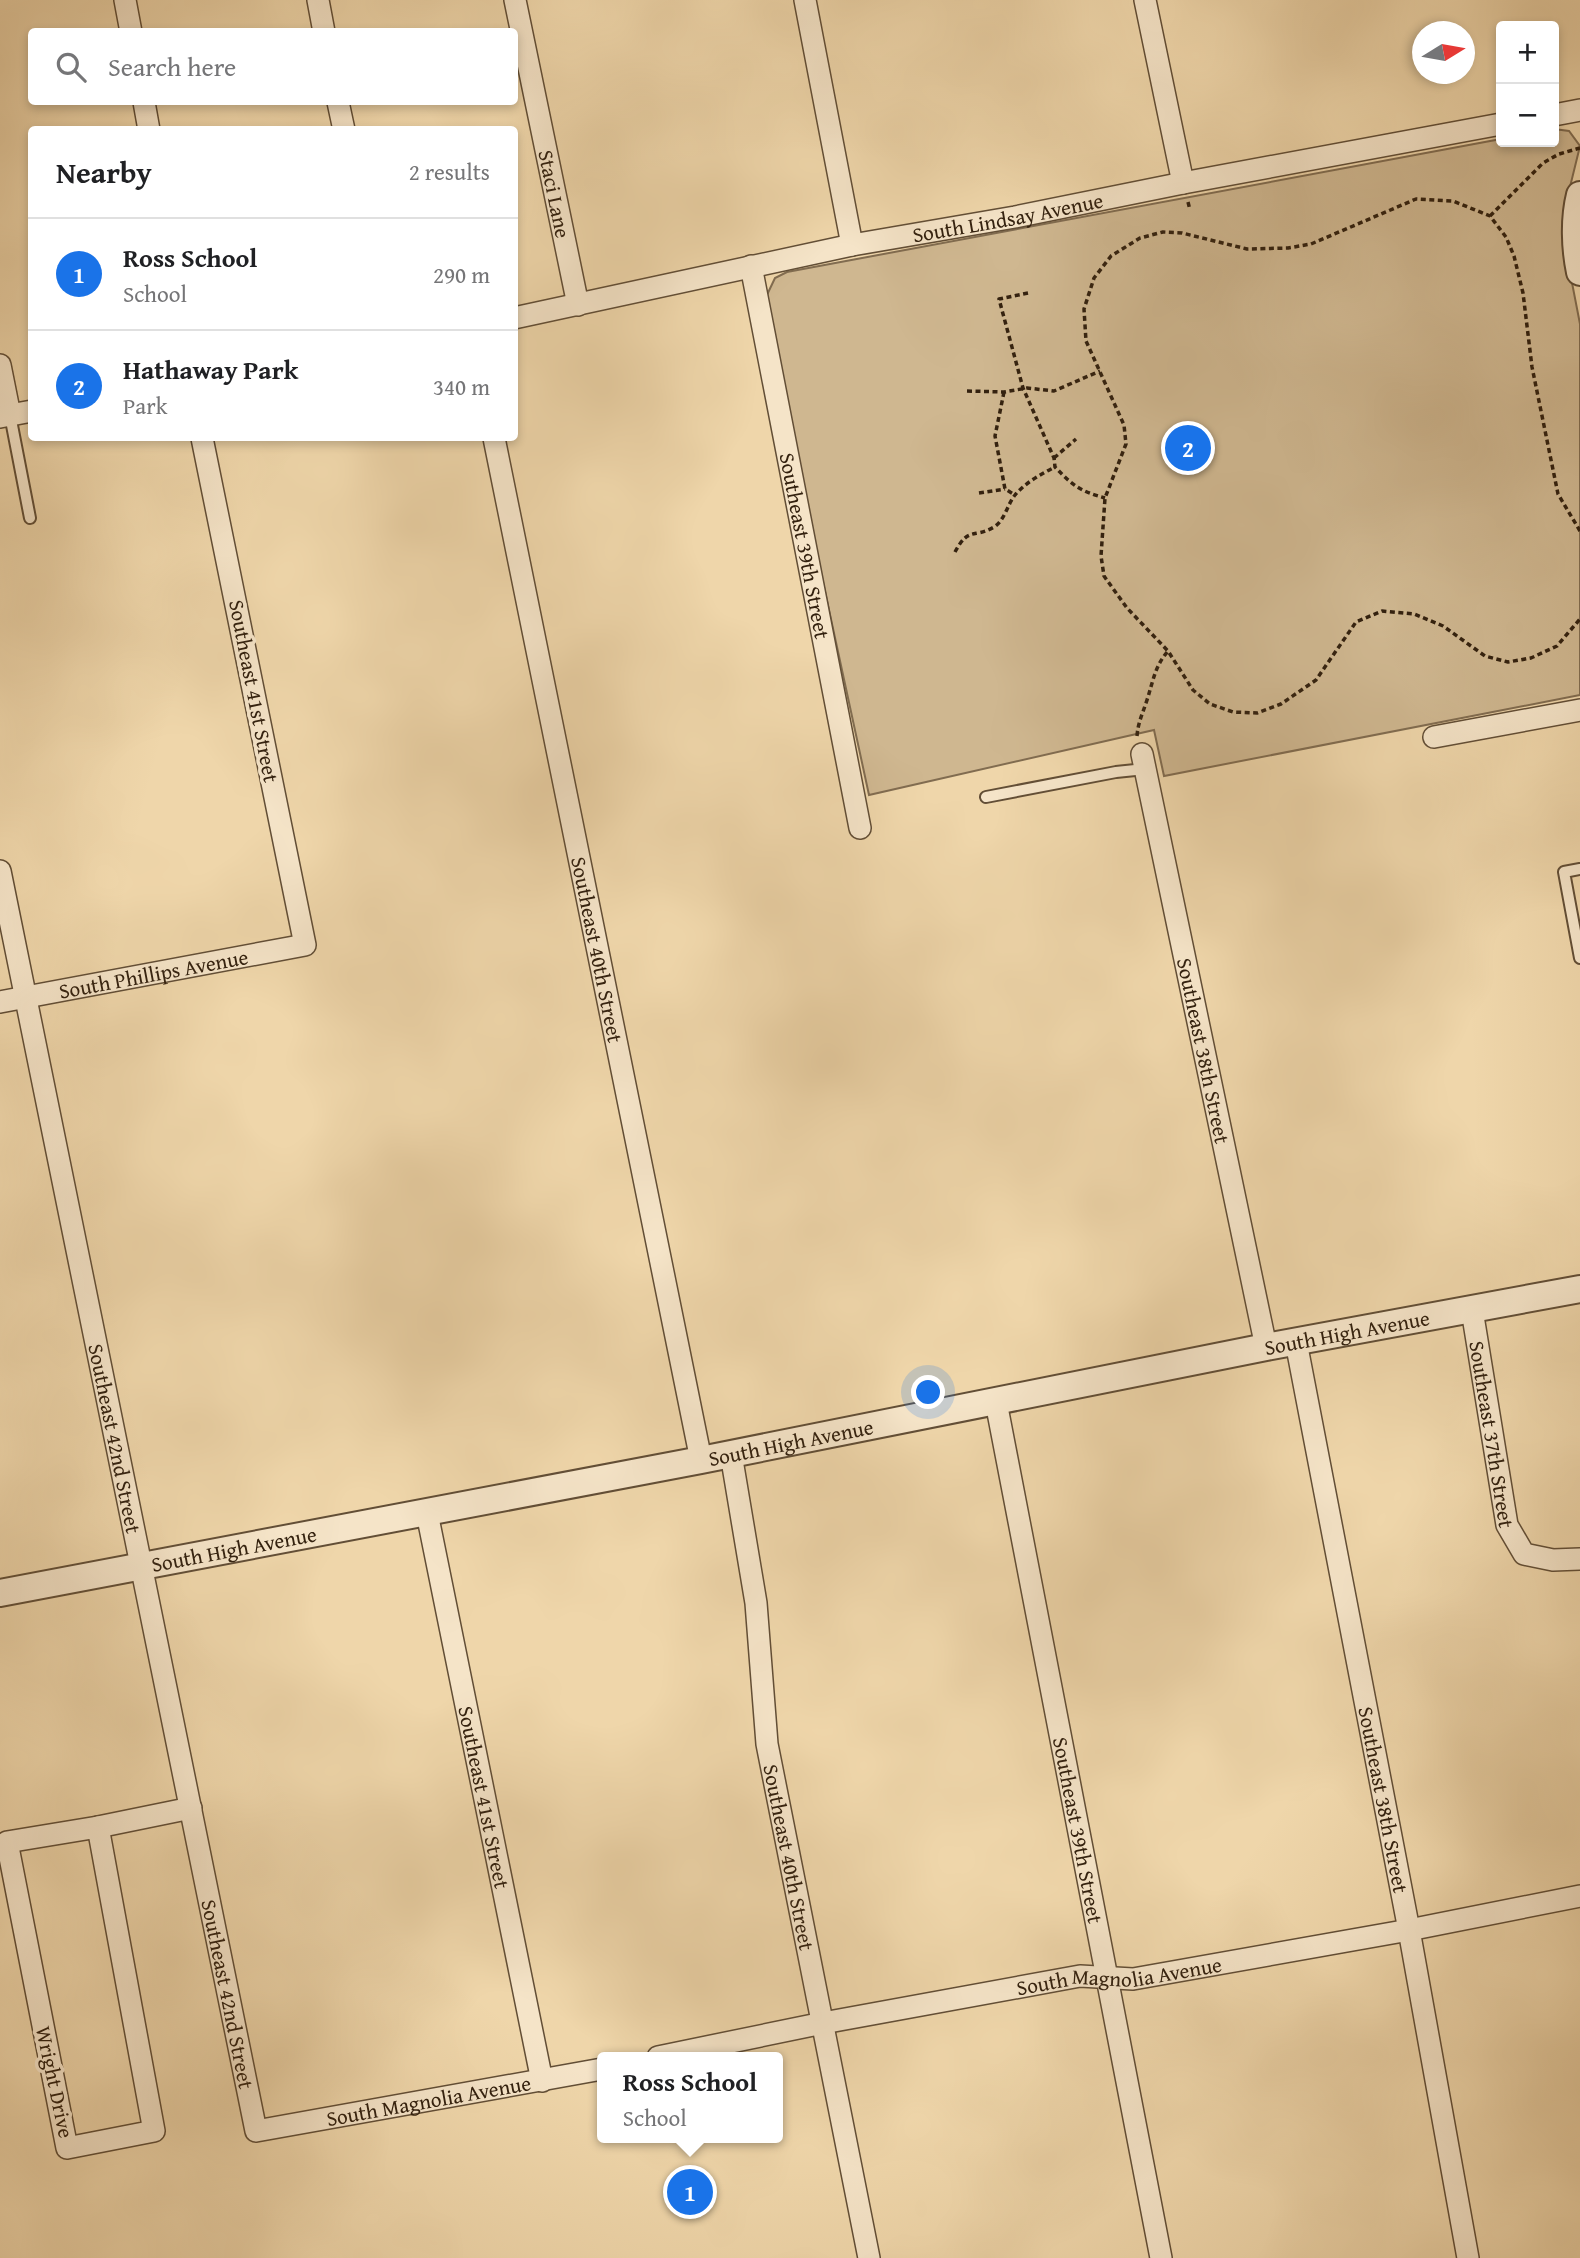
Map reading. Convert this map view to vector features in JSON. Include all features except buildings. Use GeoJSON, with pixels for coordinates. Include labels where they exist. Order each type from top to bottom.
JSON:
{"type":"FeatureCollection","features":[{"type":"Feature","properties":{"kind":"street"},"geometry":{"type":"LineString","coordinates":[[125,0],[130,28]]}},
{"type":"Feature","properties":{"kind":"street"},"geometry":{"type":"LineString","coordinates":[[318,0],[323,28]]}},
{"type":"Feature","properties":{"kind":"street","name":"Staci Lane"},"geometry":{"type":"LineString","coordinates":[[515,0],[578,304]]}},
{"type":"Feature","properties":{"kind":"street"},"geometry":{"type":"LineString","coordinates":[[805,0],[852,245]]}},
{"type":"Feature","properties":{"kind":"street"},"geometry":{"type":"LineString","coordinates":[[1145,0],[1183,183]]}},
{"type":"Feature","properties":{"kind":"street"},"geometry":{"type":"LineString","coordinates":[[145,105],[148,126]]}},
{"type":"Feature","properties":{"kind":"street"},"geometry":{"type":"LineString","coordinates":[[339,105],[343,126]]}},
{"type":"Feature","properties":{"kind":"street"},"geometry":{"type":"LineString","coordinates":[[1559,114],[1580,110]]}},
{"type":"Feature","properties":{"kind":"street","name":"South Lindsay Avenue"},"geometry":{"type":"LineString","coordinates":[[518,317],[852,245],[1015,218],[1183,183],[1496,125]]}},
{"type":"Feature","properties":{"kind":"street"},"geometry":{"type":"LineString","coordinates":[[1580,195],[1577,207],[1577,258],[1580,272]]}},
{"type":"Feature","properties":{"kind":"street","name":"Southeast 39th Street"},"geometry":{"type":"LineString","coordinates":[[751,265],[860,828]]}},
{"type":"Feature","properties":{"kind":"street"},"geometry":{"type":"LineString","coordinates":[[0,365],[5,416],[28,412]]}},
{"type":"Feature","properties":{"kind":"street","name":"Southeast 41st Street"},"geometry":{"type":"LineString","coordinates":[[203,441],[305,945]]}},
{"type":"Feature","properties":{"kind":"street","name":"Southeast 40th Street"},"geometry":{"type":"LineString","coordinates":[[495,441],[701,1460]]}},
{"type":"Feature","properties":{"kind":"street"},"geometry":{"type":"LineString","coordinates":[[1434,737],[1580,710]]}},
{"type":"Feature","properties":{"kind":"street","name":"Southeast 38th Street"},"geometry":{"type":"LineString","coordinates":[[1143,762],[1266,1347]]}},
{"type":"Feature","properties":{"kind":"street","name":"Southeast 42nd Street"},"geometry":{"type":"LineString","coordinates":[[0,871],[256,2131]]}},
{"type":"Feature","properties":{"kind":"street","name":"South Phillips Avenue"},"geometry":{"type":"LineString","coordinates":[[0,1002],[305,945]]}},
{"type":"Feature","properties":{"kind":"street","name":"South High Avenue"},"geometry":{"type":"LineString","coordinates":[[0,1593],[701,1460],[1266,1347],[1580,1289]]}},
{"type":"Feature","properties":{"kind":"street","name":"Southeast 37th Street"},"geometry":{"type":"LineString","coordinates":[[1472,1310],[1507,1525],[1524,1554],[1553,1560],[1580,1559]]}},
{"type":"Feature","properties":{"kind":"street","name":"Southeast 38th Street"},"geometry":{"type":"LineString","coordinates":[[1296,1342],[1409,1930],[1468,2258]]}},
{"type":"Feature","properties":{"kind":"street","name":"Southeast 39th Street"},"geometry":{"type":"LineString","coordinates":[[996,1402],[1161,2258]]}},
{"type":"Feature","properties":{"kind":"street","name":"Southeast 40th Street"},"geometry":{"type":"LineString","coordinates":[[731,1454],[756,1603],[767,1744],[869,2258]]}},
{"type":"Feature","properties":{"kind":"street","name":"Southeast 41st Street"},"geometry":{"type":"LineString","coordinates":[[427,1513],[542,2081]]}},
{"type":"Feature","properties":{"kind":"street","name":"Wright Drive"},"geometry":{"type":"LineString","coordinates":[[98,1827],[154,2131],[67,2148],[7,1842],[191,1808]]}},
{"type":"Feature","properties":{"kind":"street","name":"South Magnolia Avenue"},"geometry":{"type":"LineString","coordinates":[[682,2052],[1080,1976],[1133,1979],[1409,1930],[1580,1896]]}},
{"type":"Feature","properties":{"kind":"street","name":"South Magnolia Avenue"},"geometry":{"type":"LineString","coordinates":[[256,2131],[597,2070]]}},
{"type":"Feature","properties":{"kind":"lane"},"geometry":{"type":"LineString","coordinates":[[5,416],[30,519]]}},
{"type":"Feature","properties":{"kind":"lane"},"geometry":{"type":"LineString","coordinates":[[986,797],[1116,772],[1143,762]]}},
{"type":"Feature","properties":{"kind":"lane"},"geometry":{"type":"LineString","coordinates":[[1580,869],[1564,873],[1580,958]]}},
{"type":"Feature","properties":{"kind":"path"},"geometry":{"type":"LineString","coordinates":[[1490,216],[1543,163],[1559,154],[1580,148]]}},
{"type":"Feature","properties":{"kind":"path"},"geometry":{"type":"LineString","coordinates":[[1580,531],[1558,494],[1532,368],[1523,293],[1514,256],[1506,237],[1490,216],[1453,201],[1416,199],[1311,244],[1288,248],[1247,249],[1182,233],[1163,232],[1140,238],[1111,256],[1094,278],[1084,309],[1086,341],[1124,425],[1126,444],[1105,498],[1101,556],[1104,576],[1127,608],[1168,651],[1193,690],[1210,704],[1233,712],[1257,713],[1281,704],[1316,680],[1356,622],[1381,611],[1414,614],[1443,626],[1485,656],[1508,662],[1531,658],[1557,646],[1580,619]]}},
{"type":"Feature","properties":{"kind":"path"},"geometry":{"type":"LineString","coordinates":[[1028,293],[999,299],[1023,388],[1054,458],[1055,467],[1073,486],[1105,498]]}},
{"type":"Feature","properties":{"kind":"path"},"geometry":{"type":"LineString","coordinates":[[967,391],[1004,392],[1023,388],[1054,391],[1100,371]]}},
{"type":"Feature","properties":{"kind":"path"},"geometry":{"type":"LineString","coordinates":[[1004,392],[995,436],[1005,489]]}},
{"type":"Feature","properties":{"kind":"path"},"geometry":{"type":"LineString","coordinates":[[1054,458],[1076,439]]}},
{"type":"Feature","properties":{"kind":"path"},"geometry":{"type":"LineString","coordinates":[[955,552],[962,538],[994,526],[1003,517],[1015,495],[1037,477],[1055,467]]}},
{"type":"Feature","properties":{"kind":"path"},"geometry":{"type":"LineString","coordinates":[[979,493],[1005,489],[1015,495]]}},
{"type":"Feature","properties":{"kind":"path"},"geometry":{"type":"LineString","coordinates":[[1143,762],[1137,735],[1138,721],[1158,663],[1168,651]]}},
{"type":"Feature","properties":{"kind":"shaded area"},"geometry":{"type":"Polygon","coordinates":[[[1559,130],[1569,131],[1580,146],[1567,199],[1567,257],[1580,324],[1580,695],[1164,776],[1154,730],[869,795],[766,297],[775,278],[787,272],[1496,140],[1496,147],[1559,147],[1559,130]]]}},
{"type":"Feature","properties":{"kind":"place","name":"Hathaway Park"},"geometry":{"type":"Point","coordinates":[1188,448]}},
{"type":"Feature","properties":{"kind":"place","name":"Ross School"},"geometry":{"type":"Point","coordinates":[690,2192]}}]}
